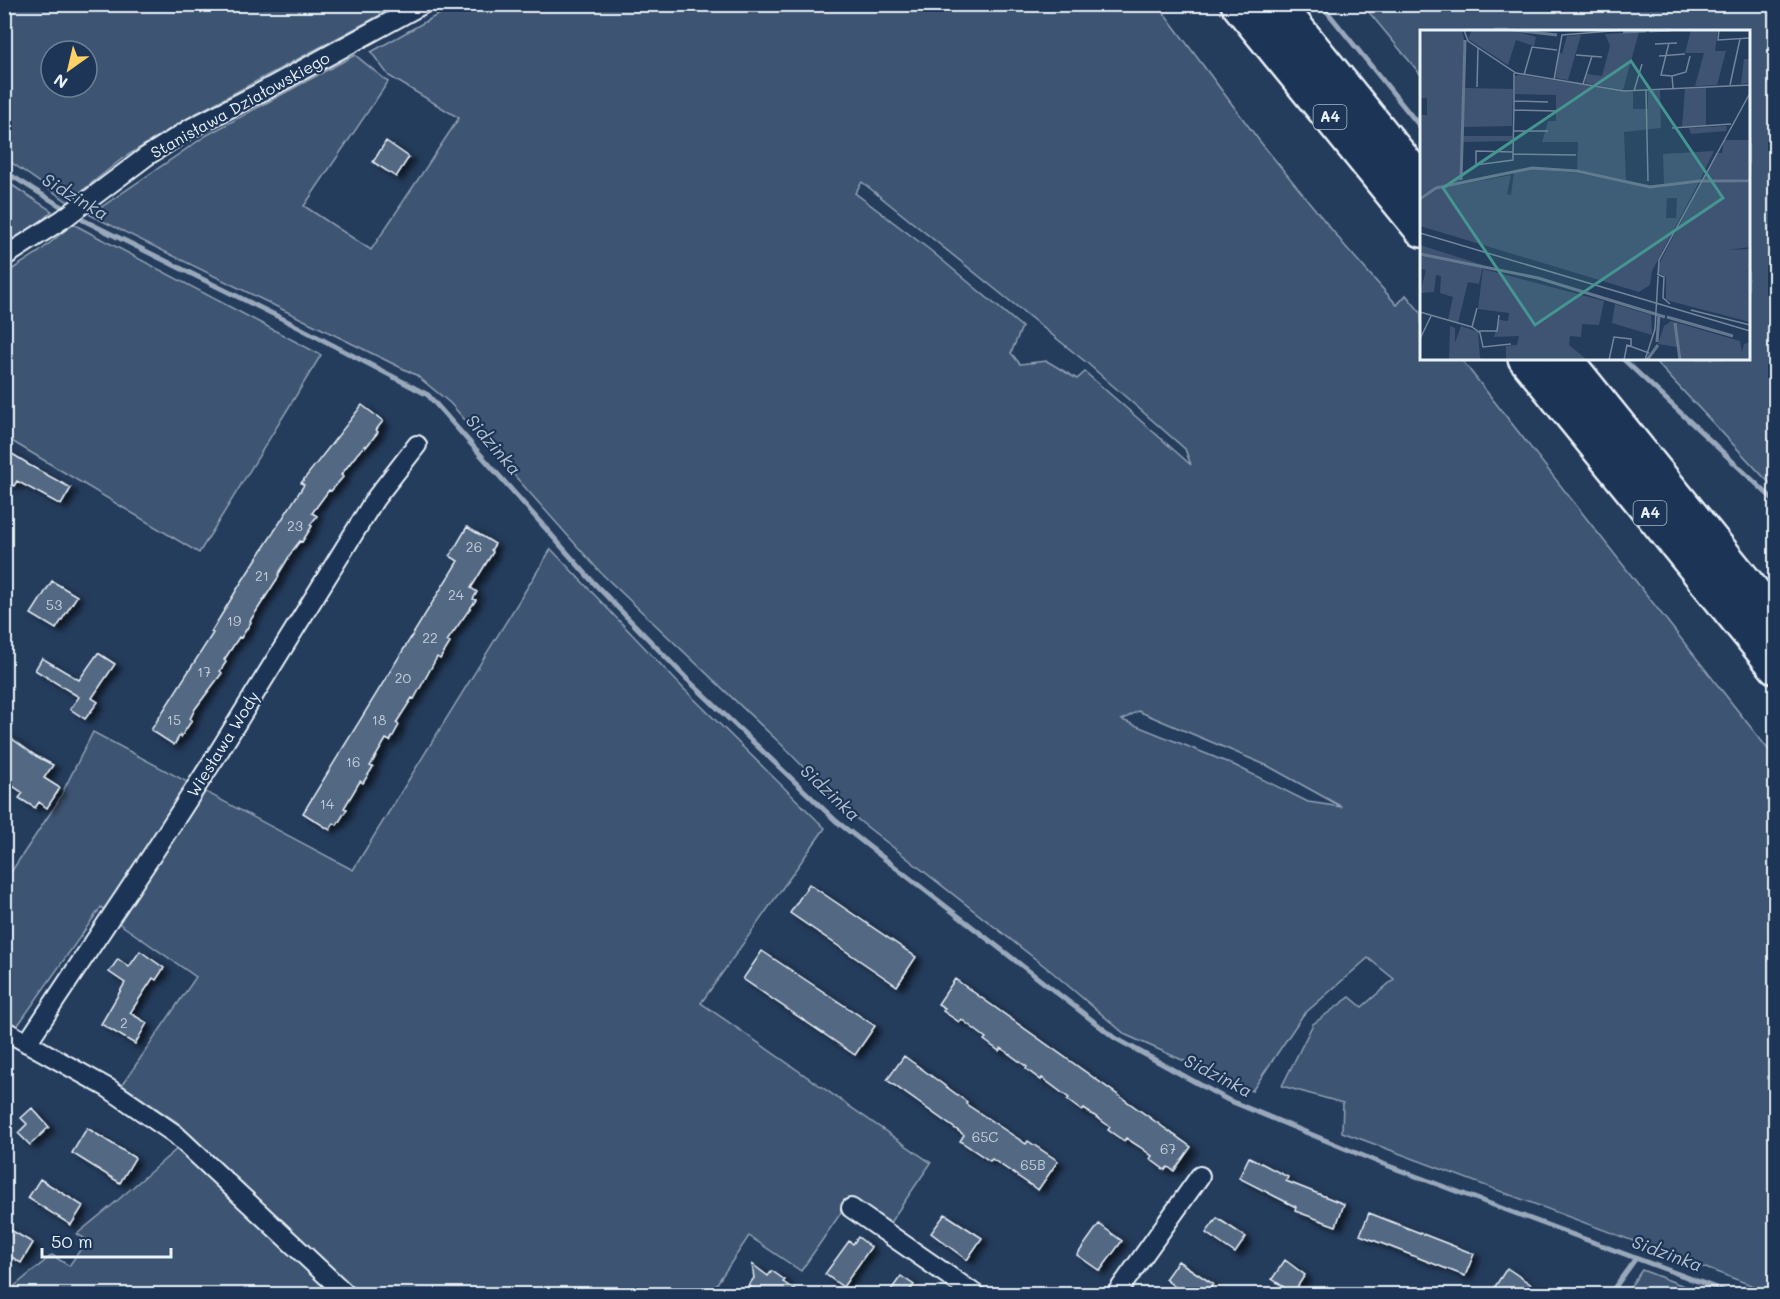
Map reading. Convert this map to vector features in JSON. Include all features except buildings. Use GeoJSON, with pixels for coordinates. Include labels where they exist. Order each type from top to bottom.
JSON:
{"type":"FeatureCollection","features":[{"type":"Feature","properties":{"kind":"highway","name":"A4"},"geometry":{"type":"LineString","coordinates":[[1238,4],[1420,228]]}},
{"type":"Feature","properties":{"kind":"highway","name":"A4"},"geometry":{"type":"LineString","coordinates":[[1277,4],[1420,181]]}},
{"type":"Feature","properties":{"kind":"highway","name":"A4"},"geometry":{"type":"LineString","coordinates":[[1527,360],[1776,667]]}},
{"type":"Feature","properties":{"kind":"highway","name":"A4"},"geometry":{"type":"LineString","coordinates":[[1566,360],[1776,620]]}},
{"type":"Feature","properties":{"kind":"street","name":"Stanisława Działowskiego"},"geometry":{"type":"LineString","coordinates":[[4,257],[70,214],[147,156],[192,128],[423,4]]}},
{"type":"Feature","properties":{"kind":"street","name":"Wiesława Wody"},"geometry":{"type":"LineString","coordinates":[[27,1043],[218,753],[375,499],[417,445]]}},
{"type":"Feature","properties":{"kind":"street"},"geometry":{"type":"LineString","coordinates":[[4,1030],[108,1088],[175,1134],[346,1294]]}},
{"type":"Feature","properties":{"kind":"street"},"geometry":{"type":"LineString","coordinates":[[1116,1294],[1200,1176]]}},
{"type":"Feature","properties":{"kind":"street"},"geometry":{"type":"LineString","coordinates":[[851,1208],[975,1294]]}},
{"type":"Feature","properties":{"kind":"shaded area"},"geometry":{"type":"Polygon","coordinates":[[[5,4],[399,5],[193,115],[123,158],[68,202],[5,158],[5,4]]]}},
{"type":"Feature","properties":{"kind":"shaded area"},"geometry":{"type":"Polygon","coordinates":[[[457,4],[1158,5],[1258,139],[1345,246],[1397,305],[1406,295],[1420,312],[1420,360],[1462,360],[1775,758],[1775,1294],[1342,1132],[1343,1103],[1282,1086],[1313,1024],[1350,997],[1362,1007],[1394,979],[1368,958],[1303,1015],[1252,1091],[1126,1035],[1052,972],[843,808],[783,746],[601,573],[450,403],[416,375],[90,215],[207,135],[355,55],[388,82],[304,206],[371,250],[459,118],[389,76],[371,52],[457,4]],[[862,182],[855,193],[930,250],[1022,327],[1011,353],[1020,364],[1047,361],[1077,379],[1085,372],[1191,465],[1185,449],[1087,363],[862,182]],[[1138,711],[1122,720],[1234,765],[1308,802],[1342,807],[1268,766],[1138,711]]]}},
{"type":"Feature","properties":{"kind":"shaded area"},"geometry":{"type":"Polygon","coordinates":[[[1363,5],[1775,5],[1775,489],[1654,360],[1750,360],[1750,30],[1420,30],[1420,74],[1363,5]]]}},
{"type":"Feature","properties":{"kind":"shaded area"},"geometry":{"type":"Polygon","coordinates":[[[4,180],[52,211],[24,237],[4,250],[4,180]]]}},
{"type":"Feature","properties":{"kind":"shaded area"},"geometry":{"type":"Polygon","coordinates":[[[73,224],[321,355],[199,553],[5,437],[5,274],[39,252],[73,224]]]}},
{"type":"Feature","properties":{"kind":"shaded area"},"geometry":{"type":"Polygon","coordinates":[[[551,549],[683,688],[825,828],[701,1003],[931,1163],[887,1227],[849,1201],[801,1271],[749,1236],[710,1294],[360,1294],[177,1122],[122,1085],[196,977],[120,924],[101,907],[16,1028],[5,1021],[5,881],[57,803],[93,732],[353,870],[551,549]]]}},
{"type":"Feature","properties":{"kind":"shaded area"},"geometry":{"type":"Polygon","coordinates":[[[178,1148],[334,1294],[5,1294],[52,1255],[69,1266],[87,1240],[77,1234],[178,1148]]]}},
{"type":"Feature","properties":{"kind":"shaded area"},"geometry":{"type":"Polygon","coordinates":[[[1642,1270],[1705,1294],[1625,1294],[1642,1270]]]}},
{"type":"Feature","properties":{"kind":"waterway"},"geometry":{"type":"LineString","coordinates":[[1321,4],[1420,127]]}},
{"type":"Feature","properties":{"kind":"waterway","name":"Sidzinka"},"geometry":{"type":"LineString","coordinates":[[4,171],[83,220],[281,318],[428,395],[592,581],[688,680],[836,821],[1115,1038],[1228,1100],[1378,1162],[1732,1294]]}},
{"type":"Feature","properties":{"kind":"waterway"},"geometry":{"type":"LineString","coordinates":[[1624,360],[1776,502]]}},
{"type":"Feature","properties":{"kind":"waterway"},"geometry":{"type":"LineString","coordinates":[[1610,1294],[1636,1258]]}}]}
